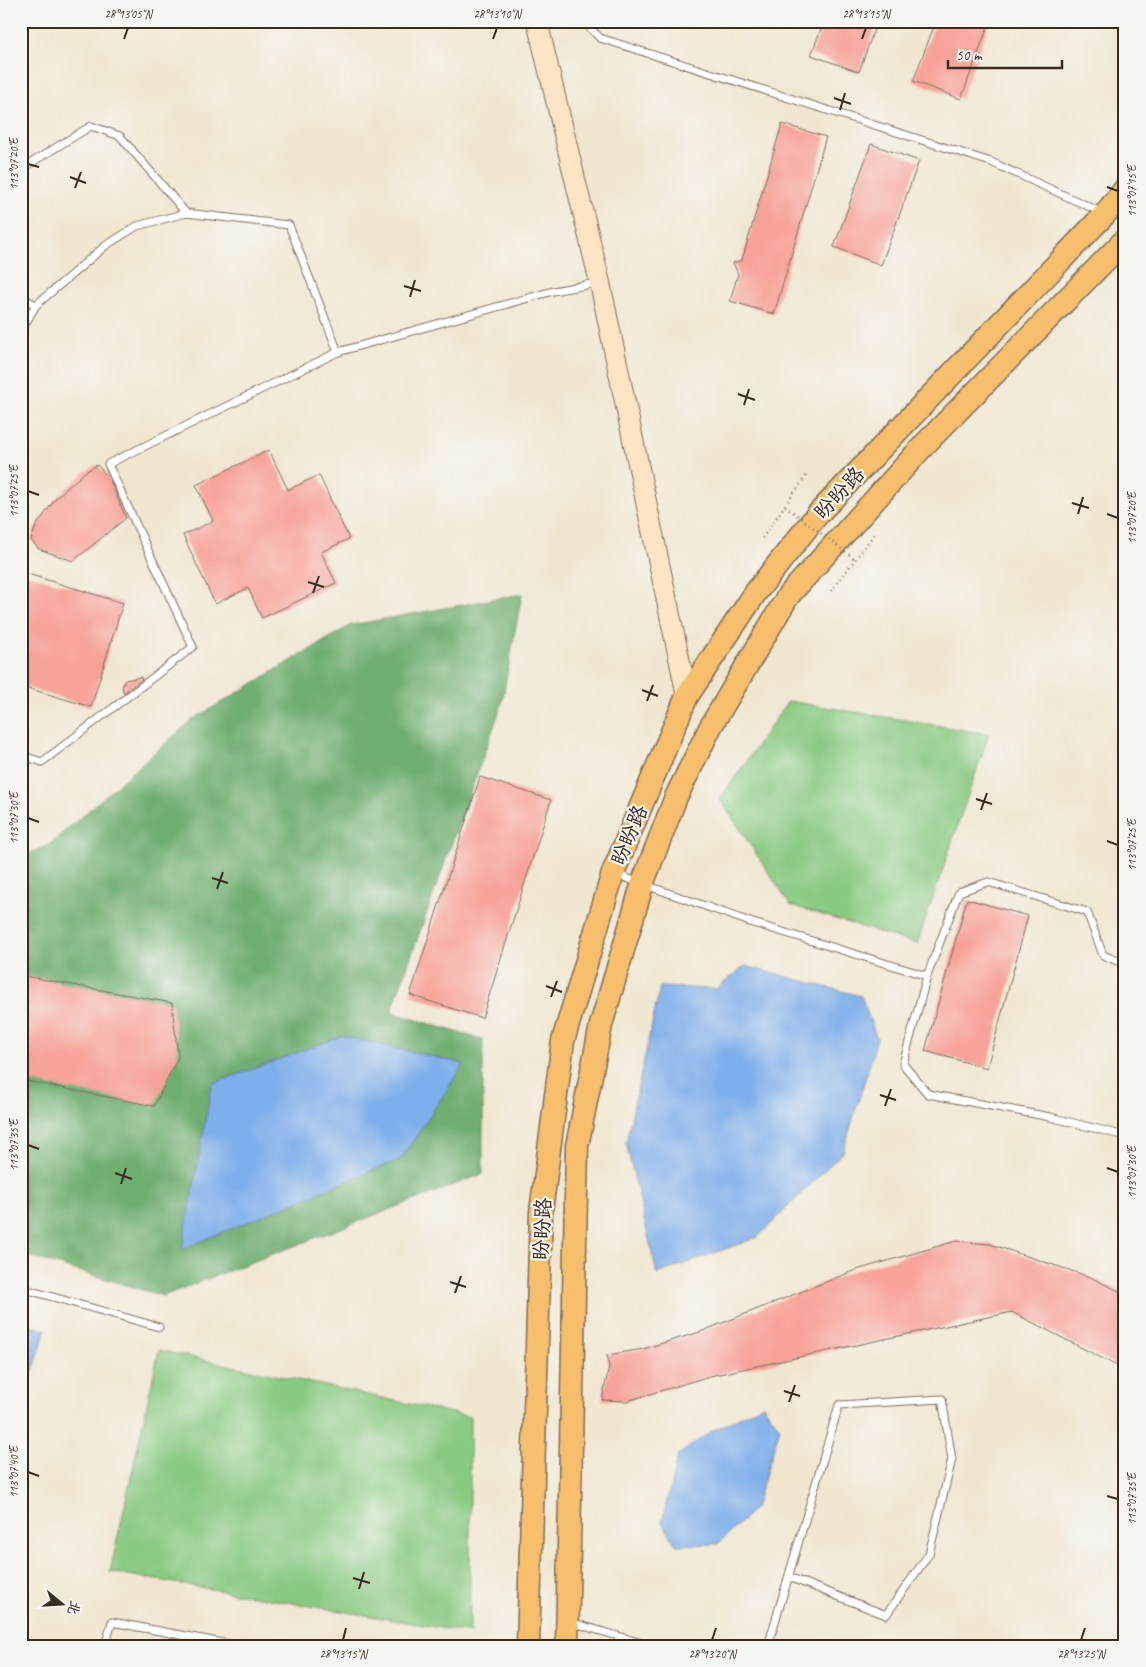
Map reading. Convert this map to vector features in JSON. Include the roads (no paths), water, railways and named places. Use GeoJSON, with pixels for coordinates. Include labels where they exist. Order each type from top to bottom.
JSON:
{"type":"FeatureCollection","features":[{"type":"Feature","properties":{"kind":"main road"},"geometry":{"type":"LineString","coordinates":[[537,21],[600,283],[687,696]]}},
{"type":"Feature","properties":{"kind":"main road","name":"盼盼路"},"geometry":{"type":"LineString","coordinates":[[528,1646],[541,1212],[563,1041],[613,873],[687,696],[756,592],[817,515],[1105,214],[1125,189]]}},
{"type":"Feature","properties":{"kind":"main road","name":"盼盼路"},"geometry":{"type":"LineString","coordinates":[[566,1646],[577,1146],[601,1025],[643,882],[676,797],[711,726],[788,596],[926,443],[1125,240]]}},
{"type":"Feature","properties":{"kind":"lane"},"geometry":{"type":"LineString","coordinates":[[583,21],[600,38],[991,162],[1105,214]]}},
{"type":"Feature","properties":{"kind":"lane"},"geometry":{"type":"LineString","coordinates":[[21,169],[91,126],[120,136],[186,213]]}},
{"type":"Feature","properties":{"kind":"lane"},"geometry":{"type":"LineString","coordinates":[[21,331],[36,305],[104,246],[137,226],[186,213],[288,225],[338,352]]}},
{"type":"Feature","properties":{"kind":"lane"},"geometry":{"type":"LineString","coordinates":[[21,755],[42,762],[193,647],[108,464],[338,352],[553,291],[600,283]]}},
{"type":"Feature","properties":{"kind":"lane"},"geometry":{"type":"LineString","coordinates":[[21,297],[36,305]]}},
{"type":"Feature","properties":{"kind":"lane"},"geometry":{"type":"LineString","coordinates":[[613,873],[643,882],[750,922],[927,976]]}},
{"type":"Feature","properties":{"kind":"lane"},"geometry":{"type":"LineString","coordinates":[[1125,964],[1103,954],[1087,912],[988,882],[959,892],[927,976],[903,1064],[928,1094],[1050,1117],[1125,1136]]}},
{"type":"Feature","properties":{"kind":"lane"},"geometry":{"type":"LineString","coordinates":[[21,1288],[159,1327]]}},
{"type":"Feature","properties":{"kind":"lane"},"geometry":{"type":"LineString","coordinates":[[768,1646],[840,1405],[942,1399],[952,1459],[930,1554],[886,1615],[789,1577]]}},
{"type":"Feature","properties":{"kind":"lane"},"geometry":{"type":"LineString","coordinates":[[567,1621],[652,1646]]}},
{"type":"Feature","properties":{"kind":"lane"},"geometry":{"type":"LineString","coordinates":[[105,1646],[112,1622],[239,1646]]}},
{"type":"Feature","properties":{"kind":"water"},"geometry":{"type":"Polygon","coordinates":[[[745,966],[861,996],[877,1039],[843,1152],[758,1237],[657,1274],[626,1142],[660,987],[716,989],[745,966]]]}},
{"type":"Feature","properties":{"kind":"water"},"geometry":{"type":"Polygon","coordinates":[[[342,1036],[464,1064],[401,1159],[182,1249],[212,1084],[342,1036]]]}},
{"type":"Feature","properties":{"kind":"water"},"geometry":{"type":"Polygon","coordinates":[[[21,1323],[46,1330],[21,1410],[21,1323]]]}},
{"type":"Feature","properties":{"kind":"water"},"geometry":{"type":"Polygon","coordinates":[[[763,1405],[780,1428],[755,1508],[718,1544],[676,1545],[662,1522],[678,1455],[712,1431],[763,1405]]]}}]}
